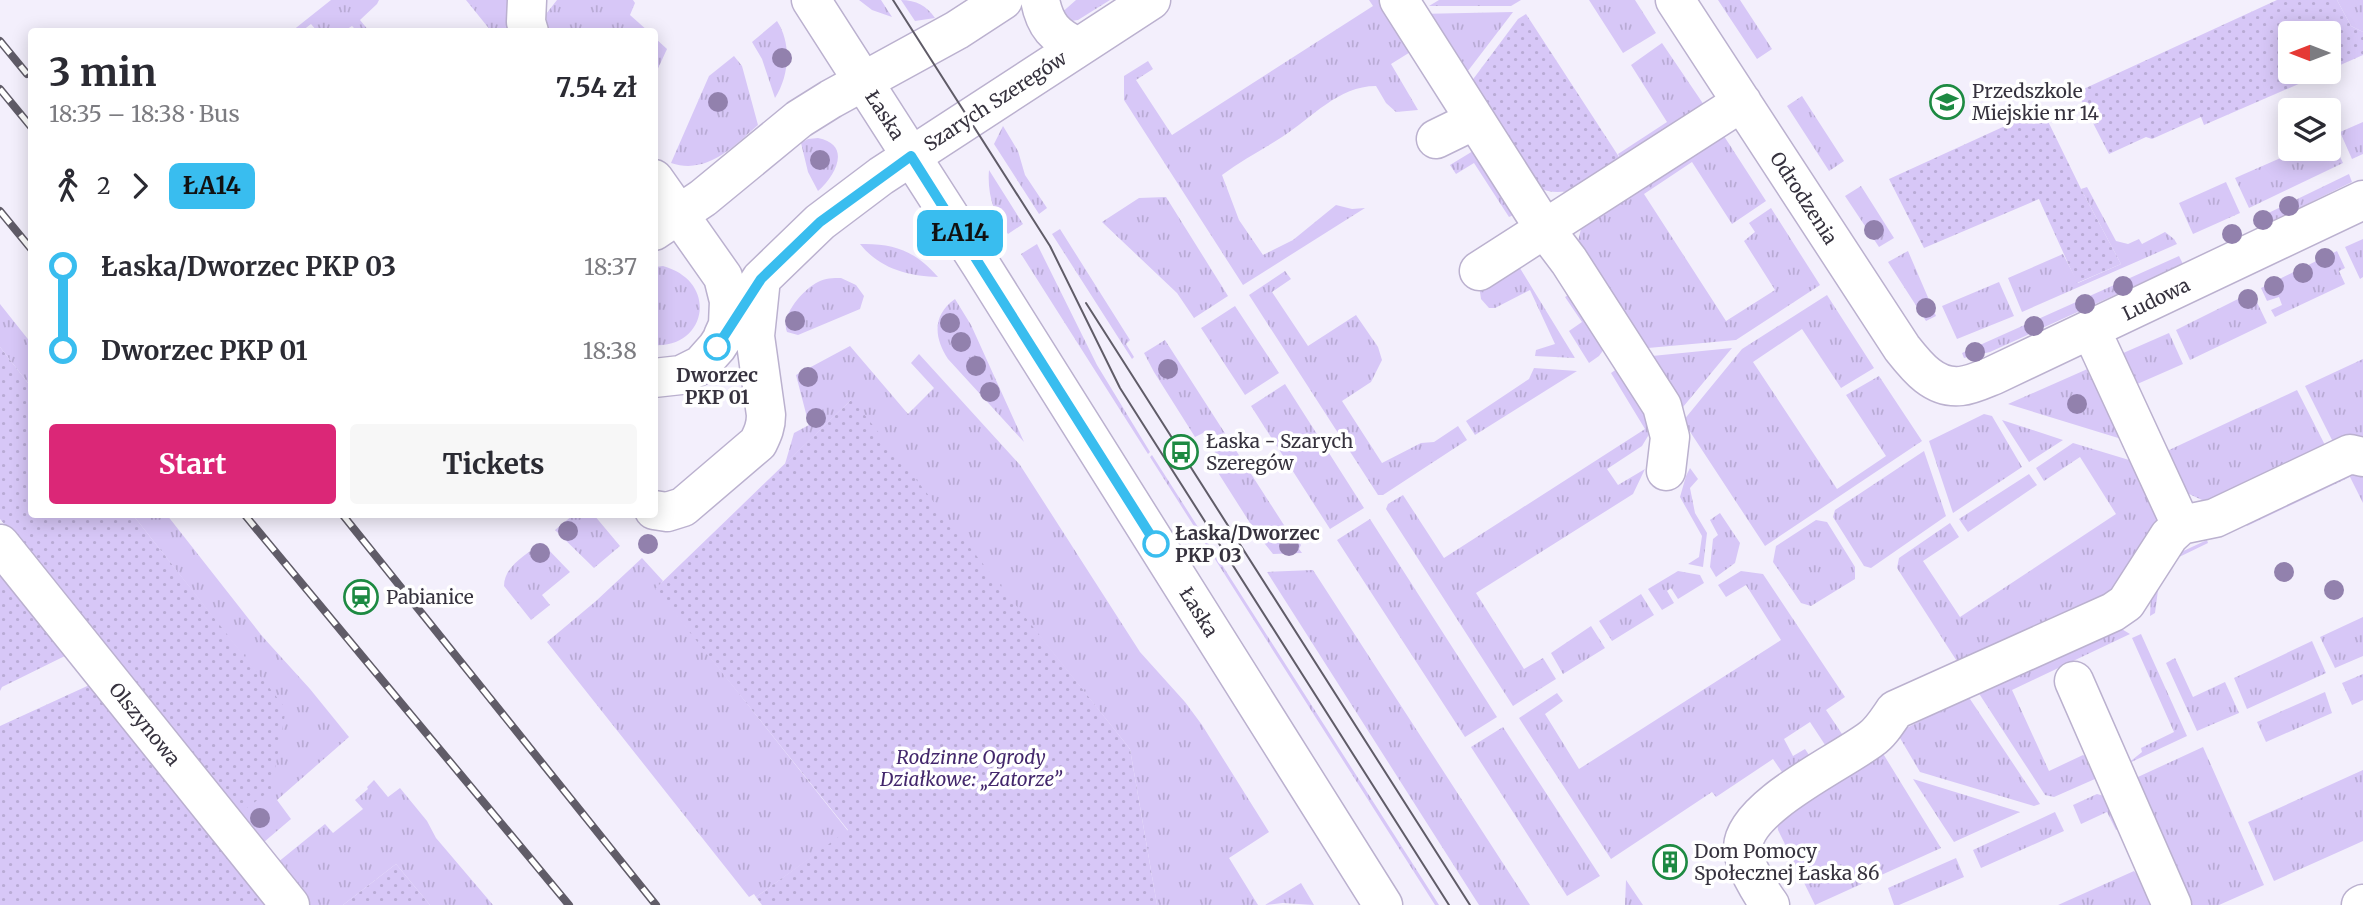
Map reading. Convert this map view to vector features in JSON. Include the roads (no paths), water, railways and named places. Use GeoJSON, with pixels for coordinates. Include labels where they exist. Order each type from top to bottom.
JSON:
{"type":"FeatureCollection","features":[{"type":"Feature","properties":{"kind":"street"},"geometry":{"type":"LineString","coordinates":[[527,0],[528,28]]}},
{"type":"Feature","properties":{"kind":"street","name":"Łaska"},"geometry":{"type":"LineString","coordinates":[[811,0],[1375,898]]}},
{"type":"Feature","properties":{"kind":"street"},"geometry":{"type":"LineString","coordinates":[[663,228],[799,119],[957,30],[1003,0]]}},
{"type":"Feature","properties":{"kind":"street","name":"Szarych Szeregów"},"geometry":{"type":"LineString","coordinates":[[1040,0],[1042,13],[1050,27],[1062,40],[1078,47]]}},
{"type":"Feature","properties":{"kind":"street","name":"Szarych Szeregów"},"geometry":{"type":"LineString","coordinates":[[717,347],[761,279],[820,222],[911,156],[1151,0]]}},
{"type":"Feature","properties":{"kind":"street"},"geometry":{"type":"LineString","coordinates":[[1399,0],[1544,228],[1569,261],[1662,406],[1670,437],[1666,471]]}},
{"type":"Feature","properties":{"kind":"street","name":"Odrodzenia"},"geometry":{"type":"LineString","coordinates":[[1675,0],[1902,348],[1921,372],[1944,385]]}},
{"type":"Feature","properties":{"kind":"street"},"geometry":{"type":"LineString","coordinates":[[1479,271],[1742,103]]}},
{"type":"Feature","properties":{"kind":"street"},"geometry":{"type":"LineString","coordinates":[[1436,139],[1475,120]]}},
{"type":"Feature","properties":{"kind":"street"},"geometry":{"type":"LineString","coordinates":[[658,177],[695,179],[738,170]]}},
{"type":"Feature","properties":{"kind":"street"},"geometry":{"type":"LineString","coordinates":[[658,200],[663,228],[709,258],[723,277],[729,301],[728,326],[717,347],[701,365],[681,375],[658,378]]}},
{"type":"Feature","properties":{"kind":"street","name":"Ludowa"},"geometry":{"type":"LineString","coordinates":[[1944,385],[1962,386],[1994,375],[2363,200]]}},
{"type":"Feature","properties":{"kind":"street"},"geometry":{"type":"LineString","coordinates":[[658,510],[673,511],[691,501],[758,443],[766,426],[755,336],[761,279]]}},
{"type":"Feature","properties":{"kind":"street"},"geometry":{"type":"LineString","coordinates":[[2091,330],[2206,527]]}},
{"type":"Feature","properties":{"kind":"street"},"geometry":{"type":"LineString","coordinates":[[1770,905],[1744,858],[1743,845],[1755,821],[1779,799],[1872,738],[1895,710],[2113,612],[2126,603],[2169,536],[2206,527],[2350,454],[2363,457]]}},
{"type":"Feature","properties":{"kind":"street","name":"Olszynowa"},"geometry":{"type":"LineString","coordinates":[[0,544],[290,905]]}},
{"type":"Feature","properties":{"kind":"street"},"geometry":{"type":"LineString","coordinates":[[2074,681],[2172,905]]}},
{"type":"Feature","properties":{"kind":"tram line"},"geometry":{"type":"LineString","coordinates":[[893,0],[1050,246],[1120,388],[1449,905]]}},
{"type":"Feature","properties":{"kind":"tram line"},"geometry":{"type":"LineString","coordinates":[[1086,303],[1470,905]]}},
{"type":"Feature","properties":{"kind":"railway"},"geometry":{"type":"LineString","coordinates":[[0,41],[27,74]]}},
{"type":"Feature","properties":{"kind":"railway"},"geometry":{"type":"LineString","coordinates":[[0,89],[28,123]]}},
{"type":"Feature","properties":{"kind":"railway"},"geometry":{"type":"LineString","coordinates":[[0,211],[28,245]]}},
{"type":"Feature","properties":{"kind":"railway"},"geometry":{"type":"LineString","coordinates":[[247,518],[569,905]]}},
{"type":"Feature","properties":{"kind":"railway"},"geometry":{"type":"LineString","coordinates":[[345,518],[656,905]]}},
{"type":"Feature","properties":{"kind":"place","name":"Przedszkole Miejskie nr 14"},"geometry":{"type":"Point","coordinates":[1947,102]}},
{"type":"Feature","properties":{"kind":"place","name":"Dworzec PKP 01"},"geometry":{"type":"Point","coordinates":[717,347]}},
{"type":"Feature","properties":{"kind":"place","name":"Łaska - Szarych Szeregów"},"geometry":{"type":"Point","coordinates":[1181,452]}},
{"type":"Feature","properties":{"kind":"place","name":"Łaska/Dworzec PKP 03"},"geometry":{"type":"Point","coordinates":[1156,544]}},
{"type":"Feature","properties":{"kind":"place","name":"Pabianice"},"geometry":{"type":"Point","coordinates":[361,597]}},
{"type":"Feature","properties":{"kind":"place","name":"Dom Pomocy Społecznej Łaska 86"},"geometry":{"type":"Point","coordinates":[1670,862]}},
{"type":"Feature","properties":{"kind":"park label","name":"Rodzinne Ogrody Działkowe: „Zatorze”"},"geometry":{"type":"Point","coordinates":[971,768]}}]}
